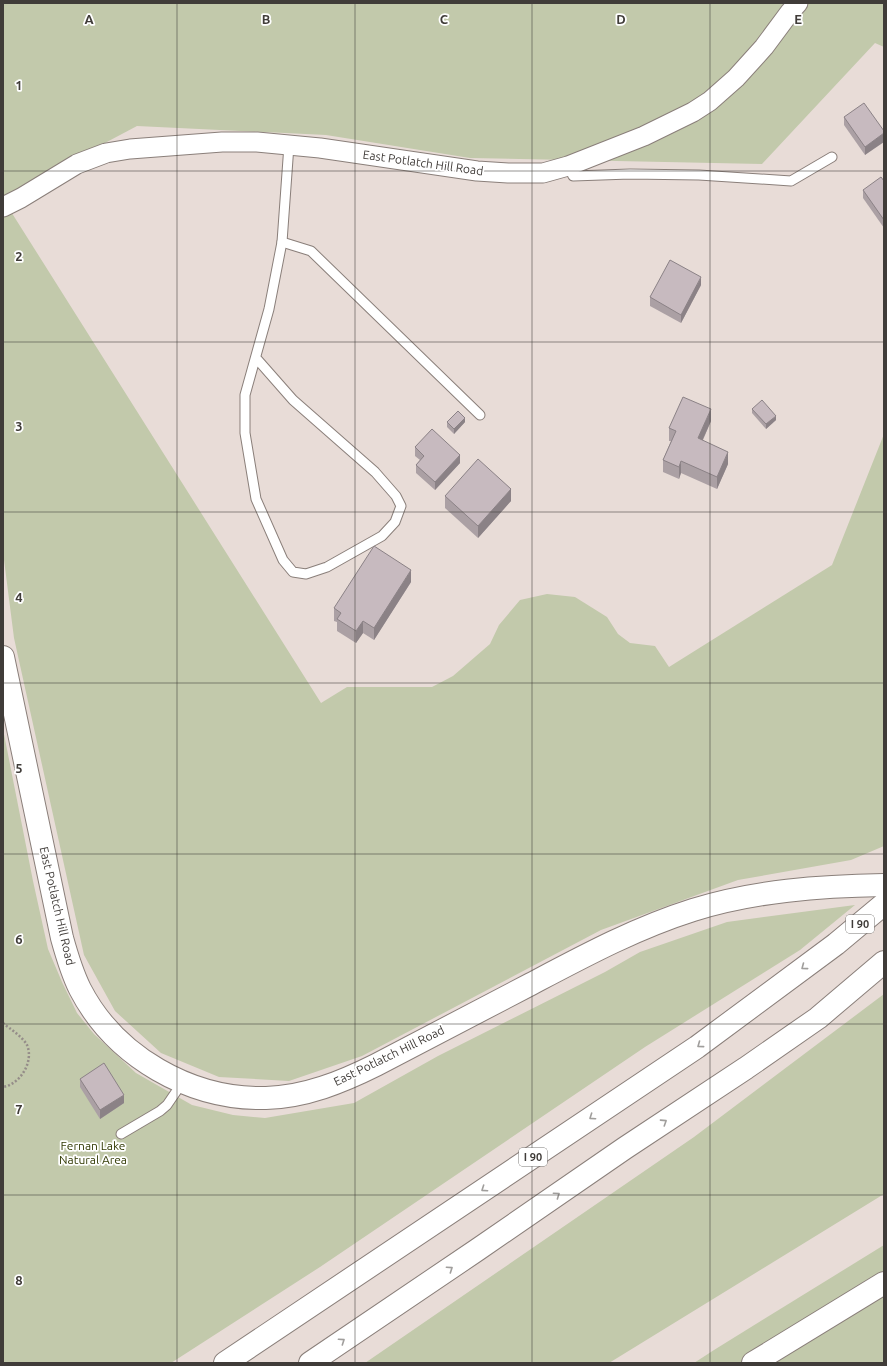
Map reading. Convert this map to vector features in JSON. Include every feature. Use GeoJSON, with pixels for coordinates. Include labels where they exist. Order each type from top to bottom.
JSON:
{"type":"FeatureCollection","features":[{"type":"Feature","properties":{"kind":"main road","name":"East Potlatch Hill Road"},"geometry":{"type":"LineString","coordinates":[[3,657],[62,938],[70,964],[81,990],[94,1011],[113,1034],[134,1054],[157,1070],[182,1082],[210,1091],[241,1097],[267,1098],[296,1094],[325,1087],[354,1076],[602,946],[649,926],[694,910],[738,900],[791,891],[884,885]]}},
{"type":"Feature","properties":{"kind":"main road","name":"I 90"},"geometry":{"type":"LineString","coordinates":[[225,1363],[697,1047],[836,944],[884,904]]}},
{"type":"Feature","properties":{"kind":"main road"},"geometry":{"type":"LineString","coordinates":[[310,1363],[818,1018],[884,962]]}},
{"type":"Feature","properties":{"kind":"main road"},"geometry":{"type":"LineString","coordinates":[[753,1363],[884,1283]]}},
{"type":"Feature","properties":{"kind":"street","name":"East Potlatch Hill Road"},"geometry":{"type":"LineString","coordinates":[[3,207],[21,198],[77,164],[106,153],[130,149],[222,142],[257,142],[328,149],[477,172],[543,173],[568,166],[670,124],[693,112],[736,78],[764,47],[798,3]]}},
{"type":"Feature","properties":{"kind":"lane"},"geometry":{"type":"LineString","coordinates":[[256,358],[293,400],[374,472],[396,496],[401,506],[395,522],[382,536],[327,567],[306,574],[293,572],[283,560],[256,499],[245,433],[245,396],[269,309],[282,242],[289,145]]}},
{"type":"Feature","properties":{"kind":"lane"},"geometry":{"type":"LineString","coordinates":[[568,166],[573,176],[630,174],[700,175],[790,181],[832,157]]}},
{"type":"Feature","properties":{"kind":"lane"},"geometry":{"type":"LineString","coordinates":[[282,242],[311,251],[480,415]]}},
{"type":"Feature","properties":{"kind":"lane"},"geometry":{"type":"LineString","coordinates":[[121,1134],[160,1111],[167,1105],[182,1082]]}},
{"type":"Feature","properties":{"kind":"path"},"geometry":{"type":"LineString","coordinates":[[3,1023],[23,1039],[27,1045],[29,1054],[28,1064],[21,1076],[7,1086],[3,1086]]}},
{"type":"Feature","properties":{"kind":"green space"},"geometry":{"type":"Polygon","coordinates":[[[3,3],[884,3],[884,47],[875,43],[762,164],[470,158],[326,135],[137,126],[3,197],[3,3]]]}},
{"type":"Feature","properties":{"kind":"green space"},"geometry":{"type":"Polygon","coordinates":[[[3,199],[321,703],[347,687],[432,687],[453,676],[490,644],[499,625],[520,600],[547,594],[575,597],[607,617],[618,634],[630,643],[655,646],[669,667],[832,565],[884,434],[884,846],[851,860],[738,880],[601,930],[362,1056],[289,1081],[219,1077],[161,1053],[115,1011],[84,955],[14,638],[3,552],[3,199]]]}},
{"type":"Feature","properties":{"kind":"green space","name":"Fernan Lake Natural Area"},"geometry":{"type":"Polygon","coordinates":[[[3,729],[48,949],[77,1013],[94,1034],[136,1073],[192,1105],[233,1115],[265,1118],[354,1103],[438,1056],[605,972],[640,952],[727,922],[855,905],[800,950],[645,1047],[320,1267],[171,1363],[3,1363],[3,729]]]}},
{"type":"Feature","properties":{"kind":"green space"},"geometry":{"type":"Polygon","coordinates":[[[884,994],[884,1194],[609,1363],[365,1363],[694,1137],[884,994]]]}},
{"type":"Feature","properties":{"kind":"green space"},"geometry":{"type":"Polygon","coordinates":[[[884,1245],[884,1363],[694,1363],[714,1350],[884,1245]]]}},
{"type":"Feature","properties":{"kind":"building"},"geometry":{"type":"Polygon","coordinates":[[[864,103],[884,131],[884,133],[865,147],[844,117],[864,103]]]}},
{"type":"Feature","properties":{"kind":"building"},"geometry":{"type":"Polygon","coordinates":[[[881,177],[884,181],[884,220],[863,190],[881,177]]]}},
{"type":"Feature","properties":{"kind":"building"},"geometry":{"type":"Polygon","coordinates":[[[670,260],[701,277],[681,315],[650,297],[670,260]]]}},
{"type":"Feature","properties":{"kind":"building"},"geometry":{"type":"Polygon","coordinates":[[[683,397],[711,409],[698,438],[728,452],[717,477],[681,461],[679,467],[663,460],[676,431],[669,428],[683,397]]]}},
{"type":"Feature","properties":{"kind":"building"},"geometry":{"type":"Polygon","coordinates":[[[762,400],[776,416],[766,424],[752,409],[762,400]]]}},
{"type":"Feature","properties":{"kind":"building"},"geometry":{"type":"Polygon","coordinates":[[[458,411],[465,418],[454,429],[447,422],[458,411]]]}},
{"type":"Feature","properties":{"kind":"building"},"geometry":{"type":"Polygon","coordinates":[[[432,429],[460,455],[435,482],[416,465],[424,456],[415,447],[432,429]]]}},
{"type":"Feature","properties":{"kind":"building"},"geometry":{"type":"Polygon","coordinates":[[[478,459],[511,489],[478,526],[445,496],[478,459]]]}},
{"type":"Feature","properties":{"kind":"building"},"geometry":{"type":"Polygon","coordinates":[[[374,546],[411,570],[374,628],[363,621],[356,631],[337,619],[341,613],[334,608],[374,546]]]}},
{"type":"Feature","properties":{"kind":"building"},"geometry":{"type":"Polygon","coordinates":[[[104,1063],[124,1095],[100,1110],[80,1079],[104,1063]]]}}]}
